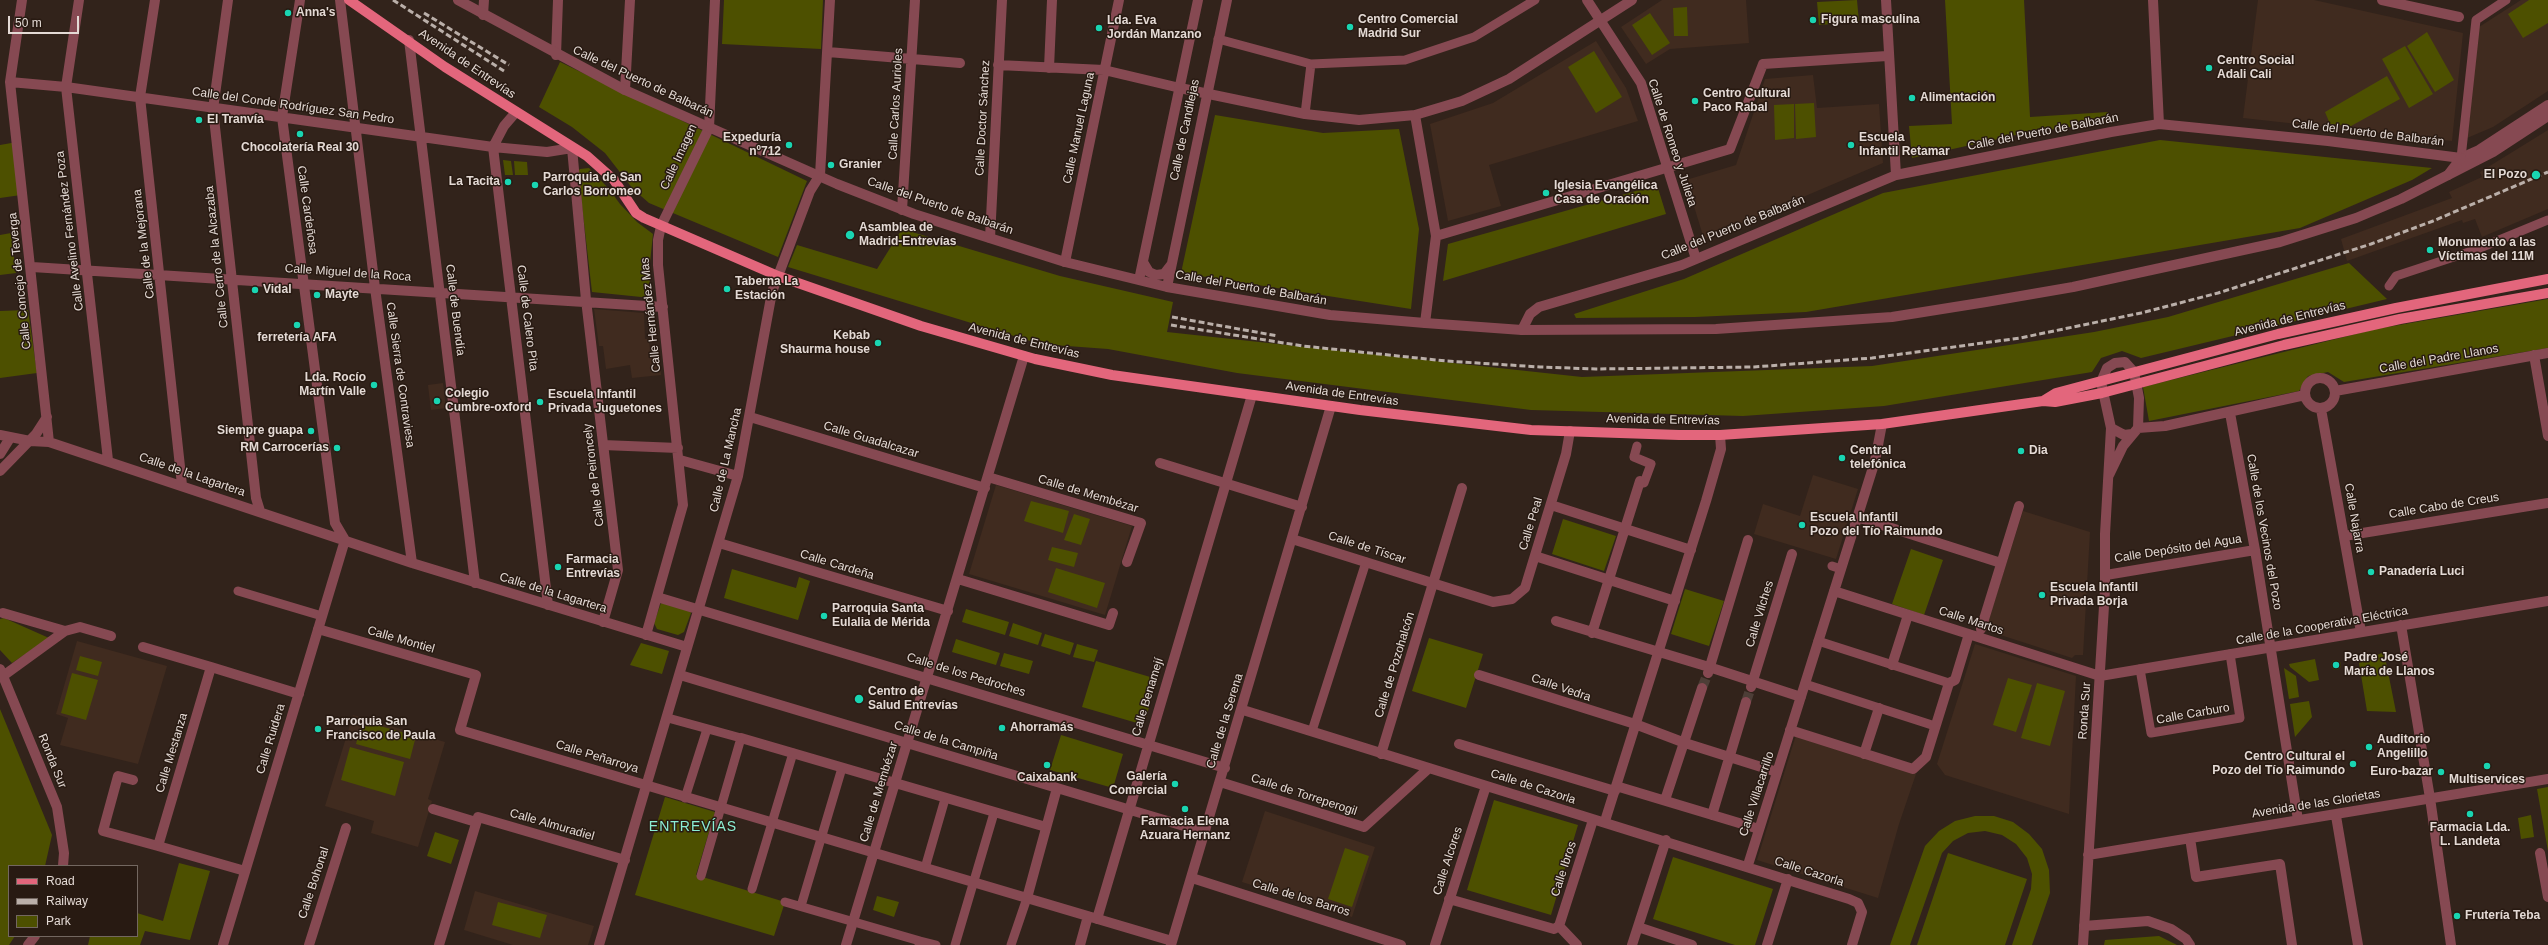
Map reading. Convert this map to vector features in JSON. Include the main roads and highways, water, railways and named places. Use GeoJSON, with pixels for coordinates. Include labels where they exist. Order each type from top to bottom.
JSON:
{"type":"FeatureCollection","features":[{"type":"Feature","properties":{"kind":"main road","name":"Avenida de Entrevías"},"geometry":{"type":"LineString","coordinates":[[349,0],[409,40],[445,67],[602,168],[614,180],[636,213],[661,226],[778,276],[921,326],[1024,356],[1112,375],[1331,406],[1474,424],[1570,431],[1720,435],[1882,424],[2043,401],[2054,402],[2102,393],[2284,345],[2392,321],[2548,293]]}},
{"type":"Feature","properties":{"kind":"main road","name":"Avenida de Entrevías"},"geometry":{"type":"LineString","coordinates":[[2043,401],[2056,393],[2278,334],[2396,308],[2548,279]]}},
{"type":"Feature","properties":{"kind":"tunnel"},"geometry":{"type":"LineString","coordinates":[[1702,688],[1708,673]]}},
{"type":"Feature","properties":{"kind":"tunnel"},"geometry":{"type":"LineString","coordinates":[[1746,702],[1751,687]]}},
{"type":"Feature","properties":{"kind":"railway"},"geometry":{"type":"LineString","coordinates":[[393,0],[504,71]]}},
{"type":"Feature","properties":{"kind":"railway"},"geometry":{"type":"LineString","coordinates":[[424,13],[509,65]]}},
{"type":"Feature","properties":{"kind":"railway"},"geometry":{"type":"LineString","coordinates":[[1171,325],[1303,346],[1446,361],[1540,367],[1596,369],[1754,367],[1872,358],[2020,338],[2141,313],[2218,293],[2371,244],[2433,221],[2548,172]]}},
{"type":"Feature","properties":{"kind":"railway"},"geometry":{"type":"LineString","coordinates":[[1172,317],[1278,336]]}},
{"type":"Feature","properties":{"kind":"place","name":"Anna's"},"geometry":{"type":"Point","coordinates":[288,13]}},
{"type":"Feature","properties":{"kind":"place","name":"Figura masculina"},"geometry":{"type":"Point","coordinates":[1813,20]}},
{"type":"Feature","properties":{"kind":"place","name":"Centro Comercial Madrid Sur"},"geometry":{"type":"Point","coordinates":[1350,27]}},
{"type":"Feature","properties":{"kind":"place","name":"Lda. Eva Jordán Manzano"},"geometry":{"type":"Point","coordinates":[1099,28]}},
{"type":"Feature","properties":{"kind":"place","name":"Centro Social Adali Cali"},"geometry":{"type":"Point","coordinates":[2209,68]}},
{"type":"Feature","properties":{"kind":"place","name":"Alimentación"},"geometry":{"type":"Point","coordinates":[1912,98]}},
{"type":"Feature","properties":{"kind":"place","name":"Centro Cultural Paco Rabal"},"geometry":{"type":"Point","coordinates":[1695,101]}},
{"type":"Feature","properties":{"kind":"place","name":"El Tranvía"},"geometry":{"type":"Point","coordinates":[199,120]}},
{"type":"Feature","properties":{"kind":"place","name":"Chocolatería Real 30"},"geometry":{"type":"Point","coordinates":[300,134]}},
{"type":"Feature","properties":{"kind":"place","name":"Expeduría nº712"},"geometry":{"type":"Point","coordinates":[789,145]}},
{"type":"Feature","properties":{"kind":"place","name":"Escuela Infantil Retamar"},"geometry":{"type":"Point","coordinates":[1851,145]}},
{"type":"Feature","properties":{"kind":"place","name":"Granier"},"geometry":{"type":"Point","coordinates":[831,165]}},
{"type":"Feature","properties":{"kind":"place","name":"El Pozo"},"geometry":{"type":"Point","coordinates":[2536,175]}},
{"type":"Feature","properties":{"kind":"place","name":"La Tacita"},"geometry":{"type":"Point","coordinates":[508,182]}},
{"type":"Feature","properties":{"kind":"place","name":"Parroquia de San Carlos Borromeo"},"geometry":{"type":"Point","coordinates":[535,185]}},
{"type":"Feature","properties":{"kind":"place","name":"Iglesia Evangélica Casa de Oración"},"geometry":{"type":"Point","coordinates":[1546,193]}},
{"type":"Feature","properties":{"kind":"place","name":"Asamblea de Madrid-Entrevías"},"geometry":{"type":"Point","coordinates":[850,235]}},
{"type":"Feature","properties":{"kind":"place","name":"Monumento a las Víctimas del 11M"},"geometry":{"type":"Point","coordinates":[2430,250]}},
{"type":"Feature","properties":{"kind":"place","name":"Taberna La Estación"},"geometry":{"type":"Point","coordinates":[727,289]}},
{"type":"Feature","properties":{"kind":"place","name":"Vidal"},"geometry":{"type":"Point","coordinates":[255,290]}},
{"type":"Feature","properties":{"kind":"place","name":"Mayte"},"geometry":{"type":"Point","coordinates":[317,295]}},
{"type":"Feature","properties":{"kind":"place","name":"ferretería AFA"},"geometry":{"type":"Point","coordinates":[297,325]}},
{"type":"Feature","properties":{"kind":"place","name":"Kebab Shaurma house"},"geometry":{"type":"Point","coordinates":[878,343]}},
{"type":"Feature","properties":{"kind":"place","name":"Lda. Rocío Martín Valle"},"geometry":{"type":"Point","coordinates":[374,385]}},
{"type":"Feature","properties":{"kind":"place","name":"Colegio Cumbre-oxford"},"geometry":{"type":"Point","coordinates":[437,401]}},
{"type":"Feature","properties":{"kind":"place","name":"Escuela Infantil Privada Juguetones"},"geometry":{"type":"Point","coordinates":[540,402]}},
{"type":"Feature","properties":{"kind":"place","name":"Siempre guapa"},"geometry":{"type":"Point","coordinates":[311,431]}},
{"type":"Feature","properties":{"kind":"place","name":"RM Carrocerías"},"geometry":{"type":"Point","coordinates":[337,448]}},
{"type":"Feature","properties":{"kind":"place","name":"Dia"},"geometry":{"type":"Point","coordinates":[2021,451]}},
{"type":"Feature","properties":{"kind":"place","name":"Central telefónica"},"geometry":{"type":"Point","coordinates":[1842,458]}},
{"type":"Feature","properties":{"kind":"place","name":"Escuela Infantil Pozo del Tío Raimundo"},"geometry":{"type":"Point","coordinates":[1802,525]}},
{"type":"Feature","properties":{"kind":"place","name":"Farmacia Entrevías"},"geometry":{"type":"Point","coordinates":[558,567]}},
{"type":"Feature","properties":{"kind":"place","name":"Panadería Luci"},"geometry":{"type":"Point","coordinates":[2371,572]}},
{"type":"Feature","properties":{"kind":"place","name":"Escuela Infantil Privada Borja"},"geometry":{"type":"Point","coordinates":[2042,595]}},
{"type":"Feature","properties":{"kind":"place","name":"Parroquia Santa Eulalia de Mérida"},"geometry":{"type":"Point","coordinates":[824,616]}},
{"type":"Feature","properties":{"kind":"place","name":"Padre José María de Llanos"},"geometry":{"type":"Point","coordinates":[2336,665]}},
{"type":"Feature","properties":{"kind":"place","name":"Centro de Salud Entrevías"},"geometry":{"type":"Point","coordinates":[859,699]}},
{"type":"Feature","properties":{"kind":"place","name":"Ahorramás"},"geometry":{"type":"Point","coordinates":[1002,728]}},
{"type":"Feature","properties":{"kind":"place","name":"Parroquia San Francisco de Paula"},"geometry":{"type":"Point","coordinates":[318,729]}},
{"type":"Feature","properties":{"kind":"place","name":"Auditorio Angelillo"},"geometry":{"type":"Point","coordinates":[2369,747]}},
{"type":"Feature","properties":{"kind":"place","name":"Centro Cultural el Pozo del Tío Raimundo"},"geometry":{"type":"Point","coordinates":[2353,764]}},
{"type":"Feature","properties":{"kind":"place","name":"Caixabank"},"geometry":{"type":"Point","coordinates":[1047,765]}},
{"type":"Feature","properties":{"kind":"place","name":"Multiservices"},"geometry":{"type":"Point","coordinates":[2487,766]}},
{"type":"Feature","properties":{"kind":"place","name":"Euro-bazar"},"geometry":{"type":"Point","coordinates":[2441,772]}},
{"type":"Feature","properties":{"kind":"place","name":"Galería Comercial"},"geometry":{"type":"Point","coordinates":[1175,784]}},
{"type":"Feature","properties":{"kind":"place","name":"Farmacia Elena Azuara Hernanz"},"geometry":{"type":"Point","coordinates":[1185,809]}},
{"type":"Feature","properties":{"kind":"place","name":"Farmacia Lda. L. Landeta"},"geometry":{"type":"Point","coordinates":[2470,814]}},
{"type":"Feature","properties":{"kind":"place","name":"Frutería Teba"},"geometry":{"type":"Point","coordinates":[2457,916]}},
{"type":"Feature","properties":{"kind":"district","name":"ENTREVÍAS"},"geometry":{"type":"Point","coordinates":[693,827]}}]}
